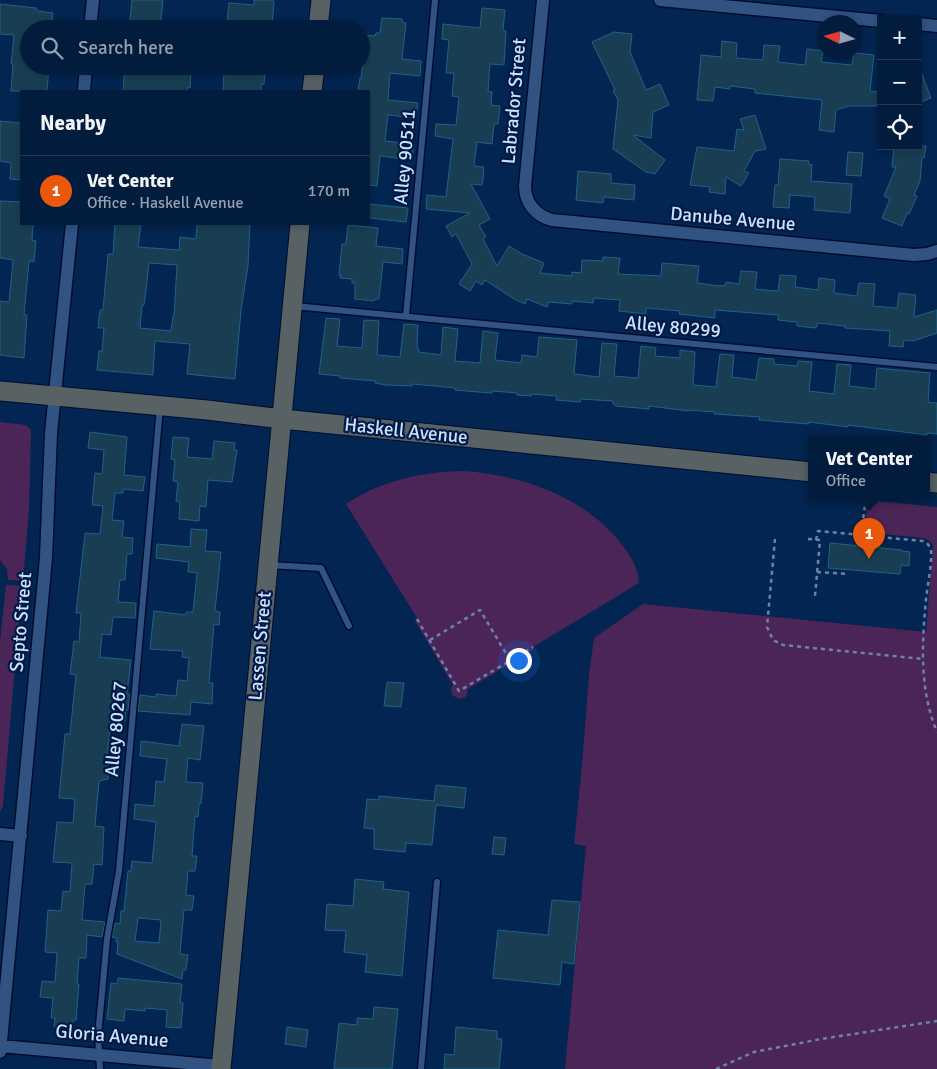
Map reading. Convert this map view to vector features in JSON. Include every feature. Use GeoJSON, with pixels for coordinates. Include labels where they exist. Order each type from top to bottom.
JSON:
{"type":"FeatureCollection","features":[{"type":"Feature","properties":{"kind":"main road"},"geometry":{"type":"LineString","coordinates":[[319,20],[321,0]]}},
{"type":"Feature","properties":{"kind":"main road"},"geometry":{"type":"LineString","coordinates":[[312,90],[314,75]]}},
{"type":"Feature","properties":{"kind":"main road","name":"Lassen Street"},"geometry":{"type":"LineString","coordinates":[[221,1067],[300,225]]}},
{"type":"Feature","properties":{"kind":"main road","name":"Haskell Avenue"},"geometry":{"type":"LineString","coordinates":[[0,391],[808,472]]}},
{"type":"Feature","properties":{"kind":"street"},"geometry":{"type":"LineString","coordinates":[[91,20],[93,0]]}},
{"type":"Feature","properties":{"kind":"street","name":"Labrador Street"},"geometry":{"type":"LineString","coordinates":[[530,205],[526,196],[525,186],[543,0]]}},
{"type":"Feature","properties":{"kind":"street"},"geometry":{"type":"LineString","coordinates":[[660,0],[773,6],[877,20]]}},
{"type":"Feature","properties":{"kind":"street"},"geometry":{"type":"LineString","coordinates":[[922,24],[937,26]]}},
{"type":"Feature","properties":{"kind":"street"},"geometry":{"type":"LineString","coordinates":[[84,90],[85,75]]}},
{"type":"Feature","properties":{"kind":"street","name":"Danube Avenue"},"geometry":{"type":"LineString","coordinates":[[530,205],[538,214],[552,220],[914,255],[937,251]]}},
{"type":"Feature","properties":{"kind":"street","name":"Septo Street"},"geometry":{"type":"LineString","coordinates":[[0,1052],[46,558],[51,433],[72,225]]}},
{"type":"Feature","properties":{"kind":"street"},"geometry":{"type":"LineString","coordinates":[[0,834],[21,836]]}},
{"type":"Feature","properties":{"kind":"street","name":"Gloria Avenue"},"geometry":{"type":"LineString","coordinates":[[1,1046],[221,1067]]}},
{"type":"Feature","properties":{"kind":"lane","name":"Alley 90511"},"geometry":{"type":"LineString","coordinates":[[406,316],[435,0]]}},
{"type":"Feature","properties":{"kind":"lane","name":"Alley 80299"},"geometry":{"type":"LineString","coordinates":[[292,305],[937,367]]}},
{"type":"Feature","properties":{"kind":"lane","name":"Alley 80267"},"geometry":{"type":"LineString","coordinates":[[100,1069],[98,1036],[106,939],[119,871],[160,406]]}},
{"type":"Feature","properties":{"kind":"lane"},"geometry":{"type":"LineString","coordinates":[[268,565],[321,568],[349,626]]}},
{"type":"Feature","properties":{"kind":"lane"},"geometry":{"type":"LineString","coordinates":[[421,1069],[437,882]]}},
{"type":"Feature","properties":{"kind":"path"},"geometry":{"type":"LineString","coordinates":[[860,542],[866,501]]}},
{"type":"Feature","properties":{"kind":"path"},"geometry":{"type":"LineString","coordinates":[[863,525],[868,536],[923,541],[927,542],[931,549],[923,632],[923,659],[928,705],[937,732]]}},
{"type":"Feature","properties":{"kind":"path"},"geometry":{"type":"LineString","coordinates":[[816,540],[818,531],[862,535]]}},
{"type":"Feature","properties":{"kind":"path"},"geometry":{"type":"LineString","coordinates":[[808,538],[820,540],[815,596]]}},
{"type":"Feature","properties":{"kind":"path"},"geometry":{"type":"LineString","coordinates":[[775,539],[767,627],[773,640],[783,645],[923,659]]}},
{"type":"Feature","properties":{"kind":"path"},"geometry":{"type":"LineString","coordinates":[[817,572],[848,574]]}},
{"type":"Feature","properties":{"kind":"path"},"geometry":{"type":"LineString","coordinates":[[430,640],[480,610],[510,660]]}},
{"type":"Feature","properties":{"kind":"path"},"geometry":{"type":"LineString","coordinates":[[417,618],[459,691],[533,647]]}},
{"type":"Feature","properties":{"kind":"path"},"geometry":{"type":"LineString","coordinates":[[716,1069],[754,1052],[821,1039],[937,1021]]}},
{"type":"Feature","properties":{"kind":"shaded area"},"geometry":{"type":"Polygon","coordinates":[[[0,422],[26,425],[31,430],[29,510],[23,581],[8,580],[7,569],[0,560],[0,422]]]}},
{"type":"Feature","properties":{"kind":"shaded area"},"geometry":{"type":"Polygon","coordinates":[[[464,471],[486,473],[530,484],[552,492],[591,514],[623,546],[634,563],[639,583],[533,647],[533,650],[468,689],[466,697],[459,699],[452,695],[451,688],[453,685],[415,621],[417,618],[346,504],[388,483],[433,473],[464,471]]]}},
{"type":"Feature","properties":{"kind":"shaded area"},"geometry":{"type":"Polygon","coordinates":[[[868,501],[937,507],[937,1069],[565,1069],[586,846],[574,844],[594,638],[643,604],[926,632],[933,545],[924,538],[871,533],[865,524],[868,501]]]}},
{"type":"Feature","properties":{"kind":"shaded area"},"geometry":{"type":"Polygon","coordinates":[[[6,585],[22,586],[3,806],[0,812],[0,641],[6,585]]]}},
{"type":"Feature","properties":{"kind":"building"},"geometry":{"type":"Polygon","coordinates":[[[132,0],[163,0],[161,20],[130,20],[132,0]]]}},
{"type":"Feature","properties":{"kind":"building"},"geometry":{"type":"Polygon","coordinates":[[[254,0],[272,0],[274,2],[272,20],[227,20],[229,3],[254,5],[254,0]]]}},
{"type":"Feature","properties":{"kind":"building"},"geometry":{"type":"Polygon","coordinates":[[[0,4],[36,8],[38,11],[53,13],[52,20],[20,20],[20,75],[48,75],[47,90],[11,91],[14,35],[0,34],[0,4]]]}},
{"type":"Feature","properties":{"kind":"building"},"geometry":{"type":"Polygon","coordinates":[[[482,8],[505,10],[503,30],[506,31],[504,65],[490,64],[488,91],[492,92],[491,105],[500,106],[498,124],[494,124],[492,144],[477,142],[474,166],[484,167],[483,180],[482,185],[471,184],[490,219],[479,225],[486,237],[483,239],[497,266],[509,246],[522,254],[544,263],[540,273],[572,276],[572,272],[581,273],[582,260],[603,261],[603,257],[620,258],[618,274],[661,276],[662,263],[699,266],[697,283],[720,286],[725,285],[726,282],[739,284],[741,271],[757,272],[755,289],[778,291],[780,275],[796,276],[795,287],[818,290],[819,278],[835,280],[834,293],[857,296],[859,283],[875,284],[873,306],[897,308],[899,293],[916,295],[914,317],[937,310],[937,333],[913,341],[904,340],[903,347],[889,346],[890,331],[845,328],[845,326],[817,323],[815,328],[797,326],[797,322],[778,320],[778,315],[715,310],[715,318],[679,314],[680,311],[646,308],[646,314],[619,311],[620,300],[594,298],[593,303],[572,301],[572,304],[549,302],[547,307],[527,299],[525,304],[485,280],[482,285],[476,281],[470,291],[459,284],[472,264],[456,234],[452,237],[446,226],[470,213],[426,209],[427,195],[446,197],[453,139],[435,136],[436,124],[456,125],[459,97],[452,96],[454,73],[446,73],[449,40],[442,39],[443,24],[480,28],[482,8]]]}},
{"type":"Feature","properties":{"kind":"building"},"geometry":{"type":"Polygon","coordinates":[[[382,18],[402,19],[402,22],[406,23],[402,59],[421,61],[420,76],[390,73],[388,100],[418,103],[416,118],[388,115],[385,141],[414,144],[412,160],[380,156],[377,186],[370,185],[370,90],[358,90],[361,75],[370,75],[370,36],[375,36],[376,33],[380,33],[382,18]]]}},
{"type":"Feature","properties":{"kind":"building"},"geometry":{"type":"Polygon","coordinates":[[[614,32],[632,34],[630,52],[646,90],[660,84],[669,105],[653,112],[651,138],[633,135],[665,160],[655,174],[646,172],[613,149],[618,100],[592,42],[614,32]]]}},
{"type":"Feature","properties":{"kind":"building"},"geometry":{"type":"Polygon","coordinates":[[[722,41],[737,43],[736,58],[763,60],[764,45],[780,46],[778,62],[805,65],[807,49],[817,50],[817,60],[821,60],[821,62],[852,65],[853,60],[862,60],[862,54],[874,55],[870,91],[877,92],[877,106],[849,106],[836,110],[834,132],[819,130],[822,100],[755,93],[755,89],[730,86],[730,89],[715,87],[713,101],[697,100],[701,55],[721,57],[722,41]]]}},
{"type":"Feature","properties":{"kind":"building"},"geometry":{"type":"Polygon","coordinates":[[[922,74],[931,98],[922,101],[922,74]]]}},
{"type":"Feature","properties":{"kind":"building"},"geometry":{"type":"Polygon","coordinates":[[[124,75],[191,75],[190,88],[188,87],[187,90],[123,90],[124,75]]]}},
{"type":"Feature","properties":{"kind":"building"},"geometry":{"type":"Polygon","coordinates":[[[224,75],[265,75],[261,90],[223,90],[224,75]]]}},
{"type":"Feature","properties":{"kind":"building"},"geometry":{"type":"Polygon","coordinates":[[[755,115],[766,149],[755,151],[744,171],[749,173],[741,186],[726,177],[725,194],[709,192],[710,187],[690,185],[697,147],[734,151],[737,129],[744,130],[740,119],[755,115]]]}},
{"type":"Feature","properties":{"kind":"building"},"geometry":{"type":"Polygon","coordinates":[[[0,121],[20,123],[20,180],[10,179],[11,163],[0,161],[0,121]]]}},
{"type":"Feature","properties":{"kind":"building"},"geometry":{"type":"Polygon","coordinates":[[[922,146],[926,146],[924,158],[922,158],[920,181],[914,195],[917,196],[902,226],[882,218],[890,199],[884,196],[896,167],[892,167],[894,150],[922,150],[922,146]]]}},
{"type":"Feature","properties":{"kind":"building"},"geometry":{"type":"Polygon","coordinates":[[[848,152],[863,153],[861,176],[846,175],[848,152]]]}},
{"type":"Feature","properties":{"kind":"building"},"geometry":{"type":"Polygon","coordinates":[[[780,159],[809,161],[809,164],[812,165],[811,181],[852,184],[850,213],[814,210],[815,197],[790,195],[789,208],[773,207],[775,185],[778,185],[780,159]]]}},
{"type":"Feature","properties":{"kind":"building"},"geometry":{"type":"Polygon","coordinates":[[[578,171],[611,174],[611,183],[635,185],[634,200],[604,197],[603,203],[576,200],[578,171]]]}},
{"type":"Feature","properties":{"kind":"building"},"geometry":{"type":"Polygon","coordinates":[[[0,201],[20,202],[20,225],[33,225],[32,240],[36,241],[34,262],[29,261],[24,315],[27,315],[24,358],[0,355],[0,301],[9,302],[13,260],[0,258],[0,201]]]}},
{"type":"Feature","properties":{"kind":"building"},"geometry":{"type":"Polygon","coordinates":[[[370,204],[408,208],[406,222],[370,218],[370,204]]]}},
{"type":"Feature","properties":{"kind":"building"},"geometry":{"type":"Polygon","coordinates":[[[115,225],[141,225],[138,247],[179,250],[180,237],[196,239],[197,225],[250,225],[248,266],[241,310],[235,379],[187,374],[190,344],[155,341],[153,375],[97,370],[99,351],[102,351],[104,328],[98,328],[100,310],[103,310],[108,254],[113,254],[115,225]],[[149,263],[140,328],[171,331],[174,316],[177,265],[149,263]]]}},
{"type":"Feature","properties":{"kind":"building"},"geometry":{"type":"Polygon","coordinates":[[[348,225],[378,228],[376,246],[403,249],[402,264],[383,262],[379,299],[374,301],[355,299],[355,283],[352,283],[352,279],[340,278],[342,244],[346,244],[348,225]]]}},
{"type":"Feature","properties":{"kind":"building"},"geometry":{"type":"Polygon","coordinates":[[[326,318],[340,319],[337,346],[362,348],[364,320],[379,321],[377,355],[400,357],[404,324],[418,325],[417,345],[419,352],[441,355],[443,327],[458,329],[455,361],[480,363],[483,331],[498,333],[495,360],[521,363],[522,355],[537,357],[539,337],[577,340],[574,374],[599,377],[602,343],[617,344],[614,376],[638,378],[641,346],[656,348],[655,356],[680,358],[680,350],[695,352],[693,385],[716,387],[720,354],[734,355],[732,377],[756,380],[759,358],[774,359],[774,364],[797,366],[798,361],[812,362],[809,391],[834,394],[837,364],[851,365],[849,386],[875,389],[877,368],[930,373],[928,402],[937,403],[937,434],[927,433],[927,435],[848,425],[848,427],[809,422],[809,424],[759,420],[760,417],[714,414],[714,412],[649,406],[649,409],[616,406],[613,404],[613,401],[581,399],[580,402],[556,400],[557,396],[517,395],[517,393],[492,391],[492,393],[478,392],[412,384],[412,386],[386,385],[375,383],[376,381],[340,378],[340,376],[319,374],[326,318]]]}},
{"type":"Feature","properties":{"kind":"building"},"geometry":{"type":"Polygon","coordinates":[[[90,432],[127,437],[124,475],[145,477],[143,491],[123,489],[123,493],[115,493],[112,520],[124,521],[122,537],[133,538],[132,554],[127,554],[125,580],[120,580],[118,602],[136,603],[135,618],[113,617],[111,635],[102,634],[100,657],[131,660],[127,694],[130,694],[125,721],[111,720],[106,766],[109,766],[108,779],[99,781],[95,826],[104,827],[102,865],[94,864],[92,884],[85,884],[82,920],[105,922],[102,937],[87,935],[86,958],[79,958],[76,1020],[73,1020],[72,1029],[54,1027],[55,1018],[51,1018],[53,998],[40,997],[42,981],[55,982],[57,953],[45,952],[48,910],[61,911],[63,891],[70,892],[72,863],[53,862],[57,822],[73,823],[75,799],[59,798],[65,734],[70,734],[76,675],[70,674],[74,641],[79,642],[81,613],[76,613],[85,533],[100,534],[103,506],[92,505],[95,473],[102,474],[104,450],[88,448],[90,432]]]}},
{"type":"Feature","properties":{"kind":"building"},"geometry":{"type":"Polygon","coordinates":[[[173,437],[189,438],[187,457],[212,459],[214,441],[235,443],[234,450],[237,450],[232,482],[208,480],[206,507],[200,506],[199,521],[179,519],[180,502],[176,501],[178,482],[173,481],[175,460],[171,459],[173,437]]]}},
{"type":"Feature","properties":{"kind":"building"},"geometry":{"type":"Polygon","coordinates":[[[191,529],[207,530],[205,551],[221,552],[215,611],[220,612],[219,625],[214,624],[209,683],[213,683],[212,704],[191,702],[190,715],[138,711],[140,695],[156,697],[156,694],[176,696],[178,680],[187,681],[189,658],[182,657],[183,651],[150,649],[154,611],[186,615],[186,612],[193,612],[197,573],[188,572],[189,562],[156,558],[157,544],[190,547],[191,529]]]}},
{"type":"Feature","properties":{"kind":"building"},"geometry":{"type":"Polygon","coordinates":[[[830,543],[910,552],[909,566],[901,565],[900,574],[828,568],[830,543]]]}},
{"type":"Feature","properties":{"kind":"building"},"geometry":{"type":"Polygon","coordinates":[[[387,682],[404,683],[401,707],[384,706],[387,682]]]}},
{"type":"Feature","properties":{"kind":"building"},"geometry":{"type":"Polygon","coordinates":[[[182,724],[204,726],[200,760],[188,758],[186,782],[203,783],[198,817],[195,816],[192,856],[197,856],[195,871],[188,871],[186,895],[194,896],[192,910],[184,910],[180,954],[188,955],[186,970],[183,970],[182,979],[117,954],[117,938],[112,937],[115,923],[120,924],[121,911],[124,911],[128,871],[131,871],[132,861],[152,863],[156,822],[134,819],[135,804],[154,806],[156,781],[164,782],[167,759],[140,756],[141,741],[179,746],[182,724]],[[138,918],[135,941],[159,943],[161,920],[138,918]]]}},
{"type":"Feature","properties":{"kind":"building"},"geometry":{"type":"Polygon","coordinates":[[[436,785],[466,788],[464,808],[436,805],[432,845],[406,843],[405,852],[374,849],[374,829],[364,828],[367,799],[379,800],[379,796],[434,801],[436,785]]]}},
{"type":"Feature","properties":{"kind":"building"},"geometry":{"type":"Polygon","coordinates":[[[494,837],[506,838],[504,855],[492,854],[494,837]]]}},
{"type":"Feature","properties":{"kind":"building"},"geometry":{"type":"Polygon","coordinates":[[[355,879],[384,882],[383,889],[409,892],[402,976],[365,972],[367,955],[344,952],[346,931],[325,930],[327,904],[353,906],[355,879]]]}},
{"type":"Feature","properties":{"kind":"building"},"geometry":{"type":"Polygon","coordinates":[[[552,900],[580,902],[574,964],[562,962],[560,985],[493,978],[498,930],[548,935],[552,900]]]}},
{"type":"Feature","properties":{"kind":"building"},"geometry":{"type":"Polygon","coordinates":[[[118,978],[182,984],[180,1003],[183,1003],[181,1028],[166,1027],[167,1010],[145,1008],[145,1011],[125,1009],[124,1021],[107,1019],[111,983],[117,984],[118,978]]]}},
{"type":"Feature","properties":{"kind":"building"},"geometry":{"type":"Polygon","coordinates":[[[374,1007],[398,1009],[392,1069],[334,1069],[339,1023],[357,1025],[357,1018],[373,1019],[374,1007]]]}},
{"type":"Feature","properties":{"kind":"building"},"geometry":{"type":"Polygon","coordinates":[[[287,1027],[308,1030],[306,1047],[285,1044],[287,1027]]]}},
{"type":"Feature","properties":{"kind":"building"},"geometry":{"type":"Polygon","coordinates":[[[456,1027],[497,1031],[497,1039],[502,1039],[499,1069],[444,1069],[445,1054],[454,1055],[456,1027]]]}},
{"type":"Feature","properties":{"kind":"place","name":"Vet Center"},"geometry":{"type":"Point","coordinates":[869,559]}}]}
